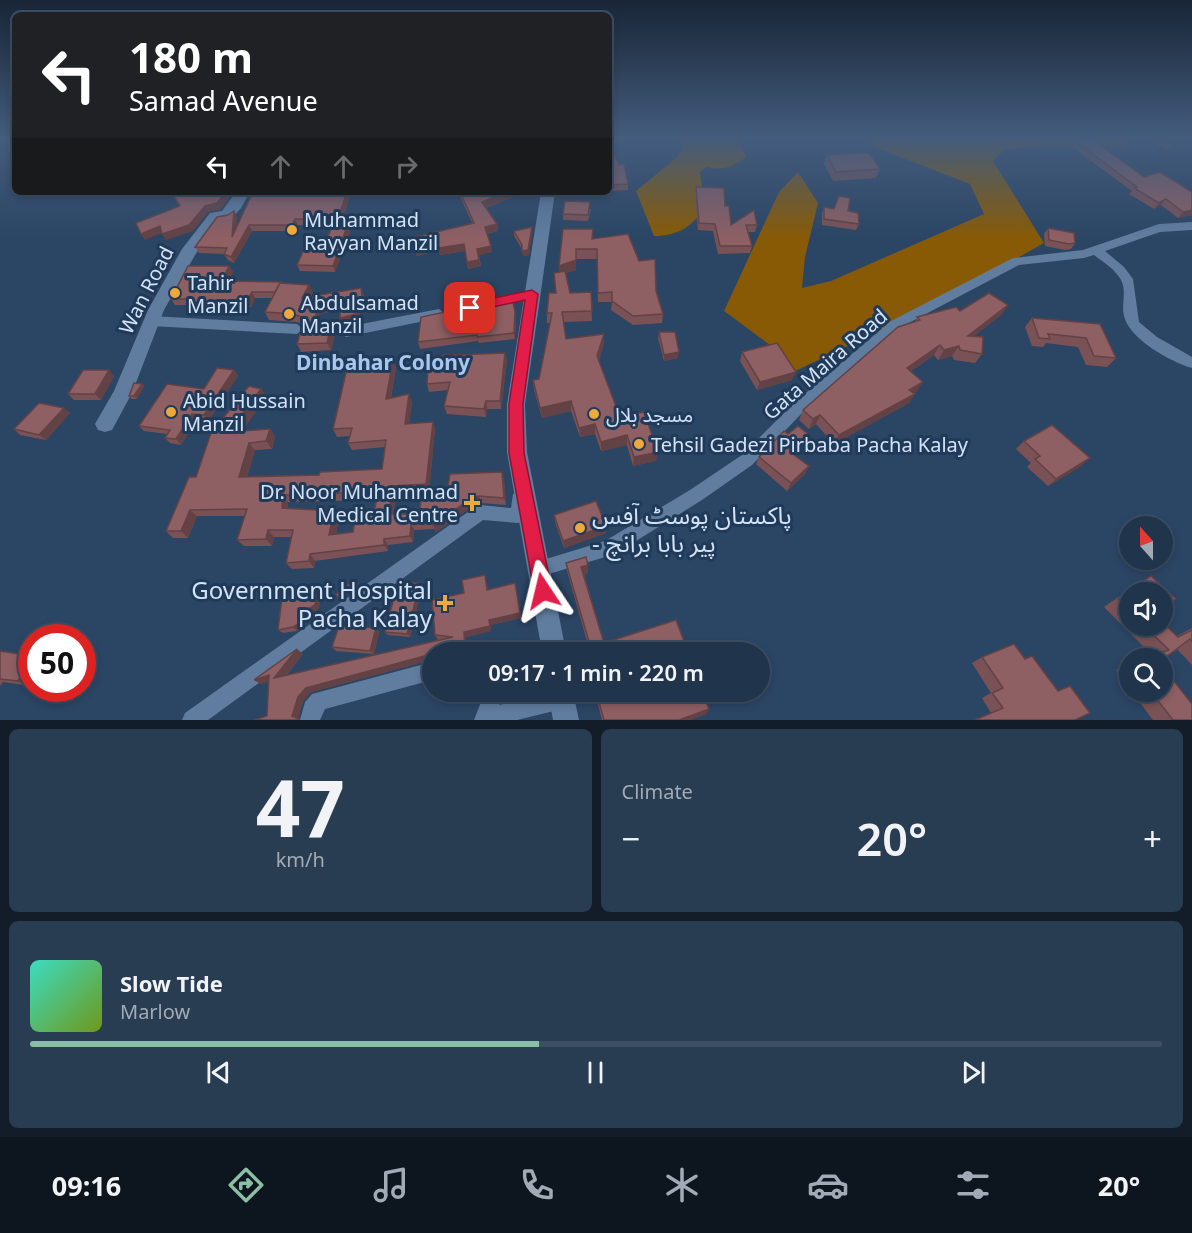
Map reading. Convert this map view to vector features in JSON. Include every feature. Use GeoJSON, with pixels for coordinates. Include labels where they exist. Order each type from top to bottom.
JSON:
{"type":"FeatureCollection","features":[{"type":"Feature","properties":{"kind":"main road","name":"Wan Road"},"geometry":{"type":"LineString","coordinates":[[105,424],[123,393],[144,336],[188,254],[215,216],[225,216],[236,205],[241,195]]}},
{"type":"Feature","properties":{"kind":"main road"},"geometry":{"type":"LineString","coordinates":[[548,195],[516,404],[517,453],[552,642]]}},
{"type":"Feature","properties":{"kind":"street","name":"Gata Maira Road"},"geometry":{"type":"LineString","coordinates":[[539,569],[609,548],[696,495],[747,460],[799,407],[897,324],[1017,261],[1097,251],[1159,228],[1192,226]]}},
{"type":"Feature","properties":{"kind":"street"},"geometry":{"type":"LineString","coordinates":[[1097,251],[1121,271],[1129,285],[1128,305],[1131,322],[1138,331],[1192,363]]}},
{"type":"Feature","properties":{"kind":"street"},"geometry":{"type":"LineString","coordinates":[[485,304],[532,294]]}},
{"type":"Feature","properties":{"kind":"street"},"geometry":{"type":"LineString","coordinates":[[346,332],[450,312]]}},
{"type":"Feature","properties":{"kind":"street"},"geometry":{"type":"LineString","coordinates":[[152,321],[297,329]]}},
{"type":"Feature","properties":{"kind":"street"},"geometry":{"type":"LineString","coordinates":[[192,720],[481,512],[518,516],[522,483]]}},
{"type":"Feature","properties":{"kind":"street"},"geometry":{"type":"LineString","coordinates":[[310,720],[312,709],[319,701],[422,674]]}},
{"type":"Feature","properties":{"kind":"street"},"geometry":{"type":"LineString","coordinates":[[484,720],[490,702]]}},
{"type":"Feature","properties":{"kind":"street"},"geometry":{"type":"LineString","coordinates":[[490,720],[499,715],[563,704]]}},
{"type":"Feature","properties":{"kind":"shaded area"},"geometry":{"type":"Polygon","coordinates":[[[660,172],[701,172],[705,207],[684,229],[663,236],[654,236],[636,191],[660,172]]]}},
{"type":"Feature","properties":{"kind":"shaded area"},"geometry":{"type":"Polygon","coordinates":[[[798,172],[818,203],[805,257],[802,288],[831,281],[984,214],[970,184],[938,172],[1000,172],[1044,243],[936,304],[791,373],[777,350],[724,311],[779,192],[798,172]]]}},
{"type":"Feature","properties":{"kind":"building"},"geometry":{"type":"Polygon","coordinates":[[[612,172],[626,172],[628,184],[612,185],[612,172]]]}},
{"type":"Feature","properties":{"kind":"building"},"geometry":{"type":"Polygon","coordinates":[[[1116,172],[1137,172],[1144,177],[1160,172],[1192,192],[1192,210],[1183,212],[1166,199],[1159,203],[1134,188],[1137,187],[1116,172]]]}},
{"type":"Feature","properties":{"kind":"building"},"geometry":{"type":"Polygon","coordinates":[[[696,187],[724,188],[725,206],[729,206],[731,225],[754,210],[757,225],[746,225],[752,246],[720,246],[715,224],[699,223],[696,187]]]}},
{"type":"Feature","properties":{"kind":"building"},"geometry":{"type":"Polygon","coordinates":[[[173,195],[224,195],[217,203],[205,206],[189,225],[162,234],[160,226],[141,234],[136,223],[180,206],[173,195]]]}},
{"type":"Feature","properties":{"kind":"building"},"geometry":{"type":"Polygon","coordinates":[[[252,195],[346,195],[339,215],[351,215],[333,266],[297,265],[309,238],[327,239],[335,219],[295,219],[292,225],[249,225],[231,257],[224,254],[227,248],[195,247],[217,217],[234,211],[232,237],[252,195]]]}},
{"type":"Feature","properties":{"kind":"building"},"geometry":{"type":"Polygon","coordinates":[[[461,195],[500,195],[482,202],[497,224],[485,227],[491,246],[477,249],[479,260],[467,262],[464,244],[439,248],[437,243],[415,249],[411,238],[474,223],[461,195]]]}},
{"type":"Feature","properties":{"kind":"building"},"geometry":{"type":"Polygon","coordinates":[[[839,196],[850,198],[848,211],[858,213],[859,224],[824,219],[824,207],[834,209],[839,196]]]}},
{"type":"Feature","properties":{"kind":"building"},"geometry":{"type":"Polygon","coordinates":[[[565,201],[590,202],[588,215],[563,214],[565,201]]]}},
{"type":"Feature","properties":{"kind":"building"},"geometry":{"type":"Polygon","coordinates":[[[532,227],[528,250],[522,251],[522,245],[514,231],[532,227]]]}},
{"type":"Feature","properties":{"kind":"building"},"geometry":{"type":"Polygon","coordinates":[[[1048,228],[1074,233],[1075,243],[1049,240],[1048,228]]]}},
{"type":"Feature","properties":{"kind":"building"},"geometry":{"type":"Polygon","coordinates":[[[563,229],[593,229],[592,239],[628,234],[639,261],[655,259],[656,291],[663,314],[633,316],[612,301],[612,292],[598,293],[597,249],[576,249],[576,260],[559,266],[563,229]]]}},
{"type":"Feature","properties":{"kind":"building"},"geometry":{"type":"Polygon","coordinates":[[[188,266],[229,266],[222,281],[281,282],[275,292],[252,292],[247,301],[215,300],[212,306],[190,306],[194,299],[171,299],[188,266]]]}},
{"type":"Feature","properties":{"kind":"building"},"geometry":{"type":"Polygon","coordinates":[[[565,271],[570,293],[591,292],[592,311],[562,312],[566,339],[604,334],[597,356],[620,417],[644,412],[658,452],[634,457],[627,435],[601,442],[595,424],[579,428],[571,401],[540,408],[533,380],[539,379],[552,313],[547,313],[549,293],[556,293],[554,273],[565,271]]]}},
{"type":"Feature","properties":{"kind":"building"},"geometry":{"type":"Polygon","coordinates":[[[280,283],[309,285],[302,298],[361,288],[362,297],[356,298],[356,314],[340,318],[341,301],[316,306],[316,327],[331,326],[327,343],[297,344],[305,318],[293,314],[265,312],[280,283]]]}},
{"type":"Feature","properties":{"kind":"building"},"geometry":{"type":"Polygon","coordinates":[[[989,293],[1008,305],[968,336],[983,337],[982,354],[960,350],[959,346],[944,350],[940,345],[907,368],[923,382],[909,390],[915,394],[839,435],[820,415],[813,419],[803,410],[898,327],[920,320],[917,317],[956,307],[960,311],[989,293]]]}},
{"type":"Feature","properties":{"kind":"building"},"geometry":{"type":"Polygon","coordinates":[[[512,298],[515,311],[514,333],[418,342],[421,317],[512,298]]]}},
{"type":"Feature","properties":{"kind":"building"},"geometry":{"type":"Polygon","coordinates":[[[1032,318],[1100,324],[1116,358],[1094,356],[1086,338],[1048,334],[1050,339],[1039,338],[1032,318]]]}},
{"type":"Feature","properties":{"kind":"building"},"geometry":{"type":"Polygon","coordinates":[[[659,332],[675,332],[679,352],[664,355],[659,332]]]}},
{"type":"Feature","properties":{"kind":"building"},"geometry":{"type":"Polygon","coordinates":[[[777,343],[796,372],[760,382],[742,352],[777,343]]]}},
{"type":"Feature","properties":{"kind":"building"},"geometry":{"type":"Polygon","coordinates":[[[505,353],[500,401],[486,401],[484,409],[444,406],[450,382],[427,384],[429,356],[505,353]]]}},
{"type":"Feature","properties":{"kind":"building"},"geometry":{"type":"Polygon","coordinates":[[[393,360],[386,399],[409,394],[405,424],[433,422],[426,484],[394,486],[388,514],[419,514],[422,494],[447,492],[450,474],[502,472],[504,498],[479,496],[472,498],[433,525],[433,522],[411,523],[410,536],[384,539],[384,545],[310,554],[309,561],[286,563],[293,530],[268,530],[266,539],[237,540],[247,509],[190,510],[181,531],[166,531],[189,477],[196,477],[211,433],[249,386],[261,389],[229,432],[270,429],[266,441],[249,443],[239,477],[319,475],[320,472],[382,469],[386,440],[348,443],[352,428],[333,429],[348,364],[393,360]],[[378,492],[283,495],[282,508],[334,511],[329,535],[353,532],[356,513],[374,513],[378,492]]]}},
{"type":"Feature","properties":{"kind":"building"},"geometry":{"type":"Polygon","coordinates":[[[217,368],[234,370],[204,415],[192,414],[176,439],[165,438],[170,430],[139,426],[167,384],[204,389],[217,368]]]}},
{"type":"Feature","properties":{"kind":"building"},"geometry":{"type":"Polygon","coordinates":[[[83,370],[109,370],[95,394],[68,394],[83,370]]]}},
{"type":"Feature","properties":{"kind":"building"},"geometry":{"type":"Polygon","coordinates":[[[134,383],[142,384],[134,396],[129,396],[134,383]]]}},
{"type":"Feature","properties":{"kind":"building"},"geometry":{"type":"Polygon","coordinates":[[[39,403],[64,408],[39,435],[14,429],[39,403]]]}},
{"type":"Feature","properties":{"kind":"building"},"geometry":{"type":"Polygon","coordinates":[[[1052,425],[1090,458],[1056,479],[1035,459],[1040,456],[1024,441],[1052,425]]]}},
{"type":"Feature","properties":{"kind":"building"},"geometry":{"type":"Polygon","coordinates":[[[798,426],[808,434],[790,452],[809,466],[791,483],[759,457],[784,431],[788,434],[798,426]]]}},
{"type":"Feature","properties":{"kind":"building","name":"پاکستان پوسٹ آفس - پیر بابا برانچ"},"geometry":{"type":"Polygon","coordinates":[[[596,501],[606,526],[563,541],[554,515],[596,501]]]}},
{"type":"Feature","properties":{"kind":"building"},"geometry":{"type":"Polygon","coordinates":[[[586,557],[588,565],[581,567],[604,642],[589,642],[566,563],[586,557]]]}},
{"type":"Feature","properties":{"kind":"building"},"geometry":{"type":"Polygon","coordinates":[[[485,575],[487,590],[515,583],[520,613],[489,620],[490,626],[464,632],[464,642],[431,642],[453,637],[435,635],[432,600],[464,593],[462,580],[485,575]]]}},
{"type":"Feature","properties":{"kind":"building"},"geometry":{"type":"Polygon","coordinates":[[[1151,576],[1158,582],[1142,582],[1151,576]]]}},
{"type":"Feature","properties":{"kind":"building"},"geometry":{"type":"Polygon","coordinates":[[[354,580],[358,584],[338,598],[336,594],[354,580]]]}},
{"type":"Feature","properties":{"kind":"building"},"geometry":{"type":"Polygon","coordinates":[[[398,582],[420,583],[407,634],[385,632],[398,582]]]}},
{"type":"Feature","properties":{"kind":"building"},"geometry":{"type":"Polygon","coordinates":[[[305,594],[304,597],[317,596],[315,605],[303,612],[302,621],[293,627],[278,630],[282,598],[305,594]]]}},
{"type":"Feature","properties":{"kind":"building"},"geometry":{"type":"Polygon","coordinates":[[[676,620],[684,642],[607,642],[676,620]]]}},
{"type":"Feature","properties":{"kind":"building"},"geometry":{"type":"Polygon","coordinates":[[[339,626],[376,628],[370,651],[332,647],[339,626]]]}},
{"type":"Feature","properties":{"kind":"building"},"geometry":{"type":"Polygon","coordinates":[[[1192,630],[1192,641],[1190,639],[1173,652],[1173,648],[1167,648],[1154,636],[1173,636],[1173,632],[1178,637],[1192,630]]]}},
{"type":"Feature","properties":{"kind":"building"},"geometry":{"type":"Polygon","coordinates":[[[422,644],[422,657],[306,688],[298,697],[292,716],[299,720],[254,720],[267,716],[269,675],[254,680],[297,649],[274,678],[422,644]]]}},
{"type":"Feature","properties":{"kind":"building"},"geometry":{"type":"Polygon","coordinates":[[[1014,644],[1025,659],[1032,656],[1058,691],[1070,686],[1090,713],[1075,720],[975,720],[1003,708],[992,693],[1003,688],[982,657],[1014,644]]]}},
{"type":"Feature","properties":{"kind":"building"},"geometry":{"type":"Polygon","coordinates":[[[0,651],[18,654],[18,681],[0,679],[0,651]]]}},
{"type":"Feature","properties":{"kind":"building"},"geometry":{"type":"Polygon","coordinates":[[[1173,680],[1192,704],[1192,720],[1173,720],[1159,702],[1173,702],[1173,680]]]}},
{"type":"Feature","properties":{"kind":"building"},"geometry":{"type":"Polygon","coordinates":[[[599,702],[706,702],[709,709],[679,720],[604,720],[599,702]]]}},
{"type":"Feature","properties":{"kind":"place","name":"Muhammad Rayyan Manzil"},"geometry":{"type":"Point","coordinates":[292,230]}},
{"type":"Feature","properties":{"kind":"place","name":"Tahir Manzil"},"geometry":{"type":"Point","coordinates":[175,293]}},
{"type":"Feature","properties":{"kind":"place","name":"Abdulsamad Manzil"},"geometry":{"type":"Point","coordinates":[289,314]}},
{"type":"Feature","properties":{"kind":"place","name":"Abid Hussain Manzil"},"geometry":{"type":"Point","coordinates":[171,412]}},
{"type":"Feature","properties":{"kind":"place","name":"مسجد بلال"},"geometry":{"type":"Point","coordinates":[594,414]}},
{"type":"Feature","properties":{"kind":"place","name":"Tehsil Gadezi Pirbaba Pacha Kalay"},"geometry":{"type":"Point","coordinates":[639,444]}},
{"type":"Feature","properties":{"kind":"place","name":"Dr. Noor Muhammad Medical Centre"},"geometry":{"type":"Point","coordinates":[472,503]}},
{"type":"Feature","properties":{"kind":"place","name":"پاکستان پوسٹ آفس - پیر بابا برانچ"},"geometry":{"type":"Point","coordinates":[580,528]}},
{"type":"Feature","properties":{"kind":"place","name":"Government Hospital Pacha Kalay"},"geometry":{"type":"Point","coordinates":[445,603]}},
{"type":"Feature","properties":{"kind":"district","name":"Dinbahar Colony"},"geometry":{"type":"Point","coordinates":[383,362]}},
{"type":"Feature","properties":{"kind":"route"},"geometry":{"type":"LineString","coordinates":[[470,308],[532,294],[516,404],[517,453],[543,591]]}}]}
